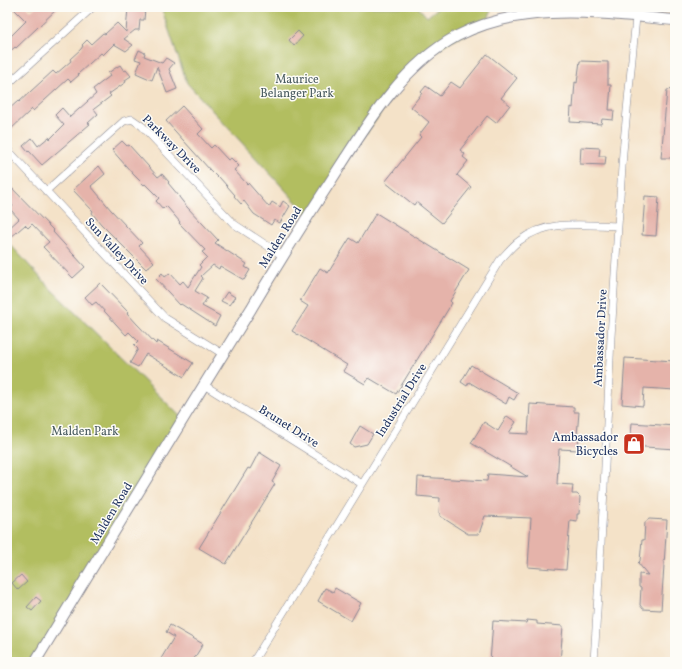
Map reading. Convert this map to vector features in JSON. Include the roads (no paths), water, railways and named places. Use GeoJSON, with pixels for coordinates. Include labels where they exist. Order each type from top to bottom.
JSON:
{"type":"FeatureCollection","features":[{"type":"Feature","properties":{"kind":"main road","name":"Malden Road"},"geometry":{"type":"LineString","coordinates":[[35,662],[283,256],[364,128],[404,77],[432,53],[458,36],[494,22],[520,16],[577,12],[637,12],[675,20]]}},
{"type":"Feature","properties":{"kind":"street"},"geometry":{"type":"LineString","coordinates":[[7,85],[93,7]]}},
{"type":"Feature","properties":{"kind":"street","name":"Ambassador Drive"},"geometry":{"type":"LineString","coordinates":[[594,662],[618,226],[623,152],[637,12]]}},
{"type":"Feature","properties":{"kind":"street","name":"Parkway Drive"},"geometry":{"type":"LineString","coordinates":[[46,191],[124,121],[132,120],[142,126],[234,224],[283,256]]}},
{"type":"Feature","properties":{"kind":"street","name":"Sun Valley Drive"},"geometry":{"type":"LineString","coordinates":[[7,149],[164,318],[223,354]]}},
{"type":"Feature","properties":{"kind":"street","name":"Industrial Drive"},"geometry":{"type":"LineString","coordinates":[[253,662],[500,260],[519,241],[533,232],[548,227],[567,224],[618,226]]}},
{"type":"Feature","properties":{"kind":"street","name":"Brunet Drive"},"geometry":{"type":"LineString","coordinates":[[204,385],[362,484]]}},
{"type":"Feature","properties":{"kind":"place","name":"Ambassador Bicycles"},"geometry":{"type":"Point","coordinates":[634,444]}},
{"type":"Feature","properties":{"kind":"park label","name":"Maurice Belanger Park"},"geometry":{"type":"Point","coordinates":[297,86]}},
{"type":"Feature","properties":{"kind":"park label","name":"Malden Park"},"geometry":{"type":"Point","coordinates":[85,431]}}]}
